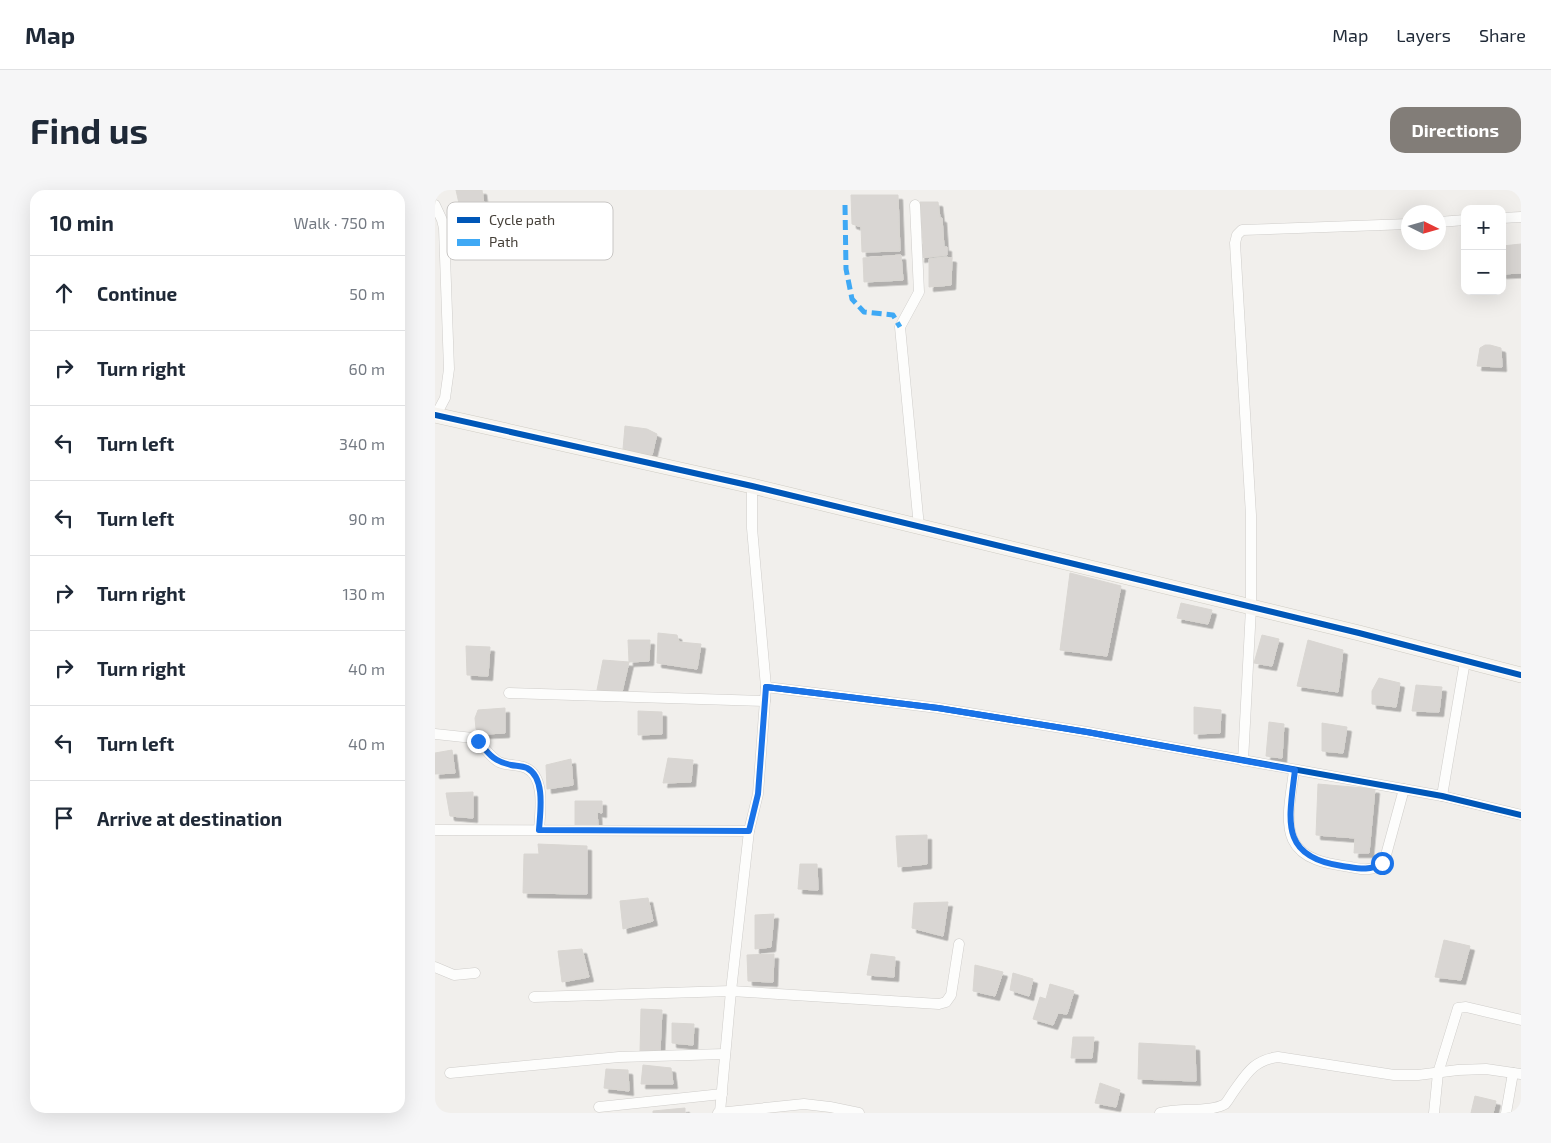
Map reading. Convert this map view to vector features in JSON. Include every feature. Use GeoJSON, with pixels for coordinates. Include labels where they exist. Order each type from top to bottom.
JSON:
{"type":"FeatureCollection","features":[{"type":"Feature","properties":{"kind":"street"},"geometry":{"type":"LineString","coordinates":[[435,205],[444,228],[449,369],[445,398],[435,415],[752,486],[1359,633],[1521,675]]}},
{"type":"Feature","properties":{"kind":"street"},"geometry":{"type":"LineString","coordinates":[[915,205],[919,292],[900,327],[919,527]]}},
{"type":"Feature","properties":{"kind":"street"},"geometry":{"type":"LineString","coordinates":[[1506,218],[1521,217]]}},
{"type":"Feature","properties":{"kind":"street"},"geometry":{"type":"LineString","coordinates":[[1446,221],[1461,220]]}},
{"type":"Feature","properties":{"kind":"street"},"geometry":{"type":"LineString","coordinates":[[1243,761],[1251,608],[1251,515],[1235,257],[1237,235],[1243,230],[1401,224]]}},
{"type":"Feature","properties":{"kind":"street"},"geometry":{"type":"LineString","coordinates":[[752,486],[752,528],[766,687],[758,794],[749,831],[731,991],[722,1094],[725,1112],[804,1104],[859,1113]]}},
{"type":"Feature","properties":{"kind":"street"},"geometry":{"type":"LineString","coordinates":[[1442,796],[1465,661]]}},
{"type":"Feature","properties":{"kind":"street"},"geometry":{"type":"LineString","coordinates":[[766,687],[938,708],[1087,732],[1442,796],[1521,815]]}},
{"type":"Feature","properties":{"kind":"street"},"geometry":{"type":"LineString","coordinates":[[509,693],[765,701]]}},
{"type":"Feature","properties":{"kind":"street"},"geometry":{"type":"LineString","coordinates":[[435,734],[473,738],[499,762],[526,768],[533,773],[541,796],[539,830]]}},
{"type":"Feature","properties":{"kind":"street"},"geometry":{"type":"LineString","coordinates":[[1295,770],[1289,812],[1290,828],[1294,840],[1307,856],[1327,864],[1364,870],[1371,869],[1382,863],[1387,855],[1404,789]]}},
{"type":"Feature","properties":{"kind":"street"},"geometry":{"type":"LineString","coordinates":[[435,830],[749,831]]}},
{"type":"Feature","properties":{"kind":"street"},"geometry":{"type":"LineString","coordinates":[[534,997],[731,991],[939,1004],[946,1002],[951,996],[959,944]]}},
{"type":"Feature","properties":{"kind":"street"},"geometry":{"type":"LineString","coordinates":[[435,968],[454,975],[475,973]]}},
{"type":"Feature","properties":{"kind":"street"},"geometry":{"type":"LineString","coordinates":[[1434,1113],[1438,1073],[1458,1008],[1466,1007],[1521,1020]]}},
{"type":"Feature","properties":{"kind":"street"},"geometry":{"type":"LineString","coordinates":[[450,1073],[619,1057],[725,1054]]}},
{"type":"Feature","properties":{"kind":"street"},"geometry":{"type":"LineString","coordinates":[[1160,1113],[1169,1110],[1217,1108],[1225,1103],[1247,1073],[1258,1063],[1266,1058],[1278,1056],[1394,1075],[1418,1075],[1486,1069],[1517,1074],[1506,1113]]}},
{"type":"Feature","properties":{"kind":"street"},"geometry":{"type":"LineString","coordinates":[[599,1107],[722,1094]]}},
{"type":"Feature","properties":{"kind":"building"},"geometry":{"type":"Polygon","coordinates":[[[456,190],[482,190],[484,202],[459,202],[456,190]]]}},
{"type":"Feature","properties":{"kind":"building"},"geometry":{"type":"Polygon","coordinates":[[[851,195],[898,195],[900,251],[862,252],[861,227],[852,224],[851,195]]]}},
{"type":"Feature","properties":{"kind":"building"},"geometry":{"type":"Polygon","coordinates":[[[920,202],[938,202],[940,218],[942,218],[944,247],[947,247],[947,255],[920,258],[921,245],[923,244],[920,202]]]}},
{"type":"Feature","properties":{"kind":"building"},"geometry":{"type":"Polygon","coordinates":[[[1521,244],[1521,273],[1506,274],[1506,246],[1521,244]]]}},
{"type":"Feature","properties":{"kind":"building"},"geometry":{"type":"Polygon","coordinates":[[[901,255],[903,280],[864,282],[863,258],[901,255]]]}},
{"type":"Feature","properties":{"kind":"building"},"geometry":{"type":"Polygon","coordinates":[[[952,258],[951,285],[929,287],[929,259],[952,258]]]}},
{"type":"Feature","properties":{"kind":"building"},"geometry":{"type":"Polygon","coordinates":[[[1485,345],[1501,348],[1502,367],[1477,366],[1480,348],[1485,345]]]}},
{"type":"Feature","properties":{"kind":"building"},"geometry":{"type":"Polygon","coordinates":[[[625,426],[647,429],[657,434],[652,455],[623,449],[625,426]]]}},
{"type":"Feature","properties":{"kind":"building"},"geometry":{"type":"Polygon","coordinates":[[[1070,573],[1121,586],[1107,656],[1060,650],[1070,573]]]}},
{"type":"Feature","properties":{"kind":"building"},"geometry":{"type":"Polygon","coordinates":[[[1181,603],[1212,610],[1208,624],[1177,618],[1181,603]]]}},
{"type":"Feature","properties":{"kind":"building"},"geometry":{"type":"Polygon","coordinates":[[[658,633],[677,635],[679,642],[701,644],[697,669],[657,663],[658,633]]]}},
{"type":"Feature","properties":{"kind":"building"},"geometry":{"type":"Polygon","coordinates":[[[1262,635],[1279,639],[1272,666],[1254,663],[1262,635]]]}},
{"type":"Feature","properties":{"kind":"building"},"geometry":{"type":"Polygon","coordinates":[[[628,640],[650,640],[649,661],[629,662],[628,640]]]}},
{"type":"Feature","properties":{"kind":"building"},"geometry":{"type":"Polygon","coordinates":[[[1308,640],[1343,650],[1338,692],[1297,686],[1308,640]]]}},
{"type":"Feature","properties":{"kind":"building"},"geometry":{"type":"Polygon","coordinates":[[[466,646],[490,647],[488,676],[467,675],[466,646]]]}},
{"type":"Feature","properties":{"kind":"building"},"geometry":{"type":"Polygon","coordinates":[[[603,660],[629,662],[622,692],[597,690],[603,660]]]}},
{"type":"Feature","properties":{"kind":"building"},"geometry":{"type":"Polygon","coordinates":[[[1379,678],[1400,683],[1396,707],[1372,704],[1372,691],[1379,678]]]}},
{"type":"Feature","properties":{"kind":"building"},"geometry":{"type":"Polygon","coordinates":[[[1416,685],[1442,687],[1439,712],[1412,711],[1416,685]]]}},
{"type":"Feature","properties":{"kind":"building"},"geometry":{"type":"Polygon","coordinates":[[[1194,707],[1221,710],[1220,733],[1194,734],[1194,707]]]}},
{"type":"Feature","properties":{"kind":"building"},"geometry":{"type":"Polygon","coordinates":[[[505,708],[505,733],[485,734],[476,729],[475,718],[478,710],[505,708]]]}},
{"type":"Feature","properties":{"kind":"building"},"geometry":{"type":"Polygon","coordinates":[[[638,711],[662,712],[662,734],[638,735],[638,711]]]}},
{"type":"Feature","properties":{"kind":"building"},"geometry":{"type":"Polygon","coordinates":[[[1269,722],[1284,724],[1282,758],[1266,756],[1269,722]]]}},
{"type":"Feature","properties":{"kind":"building"},"geometry":{"type":"Polygon","coordinates":[[[1322,723],[1347,727],[1343,753],[1322,751],[1322,723]]]}},
{"type":"Feature","properties":{"kind":"building"},"geometry":{"type":"Polygon","coordinates":[[[452,750],[455,773],[435,774],[435,753],[452,750]]]}},
{"type":"Feature","properties":{"kind":"building"},"geometry":{"type":"Polygon","coordinates":[[[668,758],[693,760],[691,782],[663,783],[668,758]]]}},
{"type":"Feature","properties":{"kind":"building"},"geometry":{"type":"Polygon","coordinates":[[[571,759],[573,785],[547,789],[546,765],[571,759]]]}},
{"type":"Feature","properties":{"kind":"building"},"geometry":{"type":"Polygon","coordinates":[[[1318,784],[1375,789],[1369,853],[1354,853],[1355,838],[1316,835],[1318,784]]]}},
{"type":"Feature","properties":{"kind":"building"},"geometry":{"type":"Polygon","coordinates":[[[473,792],[473,818],[450,816],[446,793],[473,792]]]}},
{"type":"Feature","properties":{"kind":"building"},"geometry":{"type":"Polygon","coordinates":[[[575,801],[602,801],[602,813],[597,812],[598,825],[575,827],[575,801]]]}},
{"type":"Feature","properties":{"kind":"building"},"geometry":{"type":"Polygon","coordinates":[[[927,835],[927,864],[898,867],[896,836],[927,835]]]}},
{"type":"Feature","properties":{"kind":"building"},"geometry":{"type":"Polygon","coordinates":[[[538,844],[587,846],[587,894],[523,893],[524,854],[539,854],[538,844]]]}},
{"type":"Feature","properties":{"kind":"building"},"geometry":{"type":"Polygon","coordinates":[[[800,864],[817,864],[818,890],[798,889],[800,864]]]}},
{"type":"Feature","properties":{"kind":"building"},"geometry":{"type":"Polygon","coordinates":[[[648,898],[653,921],[623,929],[620,901],[648,898]]]}},
{"type":"Feature","properties":{"kind":"building"},"geometry":{"type":"Polygon","coordinates":[[[948,902],[943,936],[912,928],[914,903],[948,902]]]}},
{"type":"Feature","properties":{"kind":"building"},"geometry":{"type":"Polygon","coordinates":[[[774,914],[771,947],[755,949],[755,915],[774,914]]]}},
{"type":"Feature","properties":{"kind":"building"},"geometry":{"type":"Polygon","coordinates":[[[1444,940],[1470,946],[1461,980],[1435,977],[1444,940]]]}},
{"type":"Feature","properties":{"kind":"building"},"geometry":{"type":"Polygon","coordinates":[[[582,949],[589,977],[562,982],[558,951],[582,949]]]}},
{"type":"Feature","properties":{"kind":"building"},"geometry":{"type":"Polygon","coordinates":[[[774,954],[773,982],[748,981],[747,955],[774,954]]]}},
{"type":"Feature","properties":{"kind":"building"},"geometry":{"type":"Polygon","coordinates":[[[871,954],[895,957],[894,977],[867,975],[871,954]]]}},
{"type":"Feature","properties":{"kind":"building"},"geometry":{"type":"Polygon","coordinates":[[[975,965],[1003,972],[995,996],[973,991],[975,965]]]}},
{"type":"Feature","properties":{"kind":"building"},"geometry":{"type":"Polygon","coordinates":[[[1013,973],[1033,979],[1029,996],[1010,990],[1013,973]]]}},
{"type":"Feature","properties":{"kind":"building"},"geometry":{"type":"Polygon","coordinates":[[[1050,984],[1074,991],[1067,1014],[1058,1013],[1053,1025],[1033,1019],[1040,997],[1046,999],[1050,984]]]}},
{"type":"Feature","properties":{"kind":"building"},"geometry":{"type":"Polygon","coordinates":[[[641,1009],[662,1010],[660,1051],[640,1052],[641,1009]]]}},
{"type":"Feature","properties":{"kind":"building"},"geometry":{"type":"Polygon","coordinates":[[[672,1023],[694,1024],[693,1045],[672,1043],[672,1023]]]}},
{"type":"Feature","properties":{"kind":"building"},"geometry":{"type":"Polygon","coordinates":[[[1073,1037],[1094,1037],[1092,1058],[1071,1058],[1073,1037]]]}},
{"type":"Feature","properties":{"kind":"building"},"geometry":{"type":"Polygon","coordinates":[[[1139,1043],[1195,1046],[1196,1081],[1138,1079],[1139,1043]]]}},
{"type":"Feature","properties":{"kind":"building"},"geometry":{"type":"Polygon","coordinates":[[[643,1065],[671,1068],[673,1084],[641,1084],[643,1065]]]}},
{"type":"Feature","properties":{"kind":"building"},"geometry":{"type":"Polygon","coordinates":[[[606,1069],[628,1070],[629,1091],[604,1088],[606,1069]]]}},
{"type":"Feature","properties":{"kind":"building"},"geometry":{"type":"Polygon","coordinates":[[[1100,1083],[1120,1090],[1116,1107],[1095,1103],[1100,1083]]]}},
{"type":"Feature","properties":{"kind":"building"},"geometry":{"type":"Polygon","coordinates":[[[1475,1096],[1496,1101],[1493,1113],[1471,1113],[1475,1096]]]}},
{"type":"Feature","properties":{"kind":"building"},"geometry":{"type":"Polygon","coordinates":[[[685,1108],[685,1113],[653,1113],[653,1111],[685,1108]]]}},
{"type":"Feature","properties":{"kind":"marked path"},"geometry":{"type":"LineString","coordinates":[[845,205],[846,269],[852,299],[864,312],[893,315],[900,327]]}},
{"type":"Feature","properties":{"kind":"cycle path"},"geometry":{"type":"LineString","coordinates":[[435,415],[752,486],[1359,633],[1521,675]]}},
{"type":"Feature","properties":{"kind":"cycle path"},"geometry":{"type":"LineString","coordinates":[[766,687],[938,708],[1087,732],[1442,796],[1521,815]]}},
{"type":"Feature","properties":{"kind":"route"},"geometry":{"type":"LineString","coordinates":[[478,741],[499,762],[526,768],[533,773],[541,796],[539,830],[749,831],[758,794],[766,687],[938,708],[1087,732],[1295,770],[1289,812],[1290,828],[1294,840],[1307,856],[1327,864],[1364,870],[1371,869],[1382,863]]}}]}
